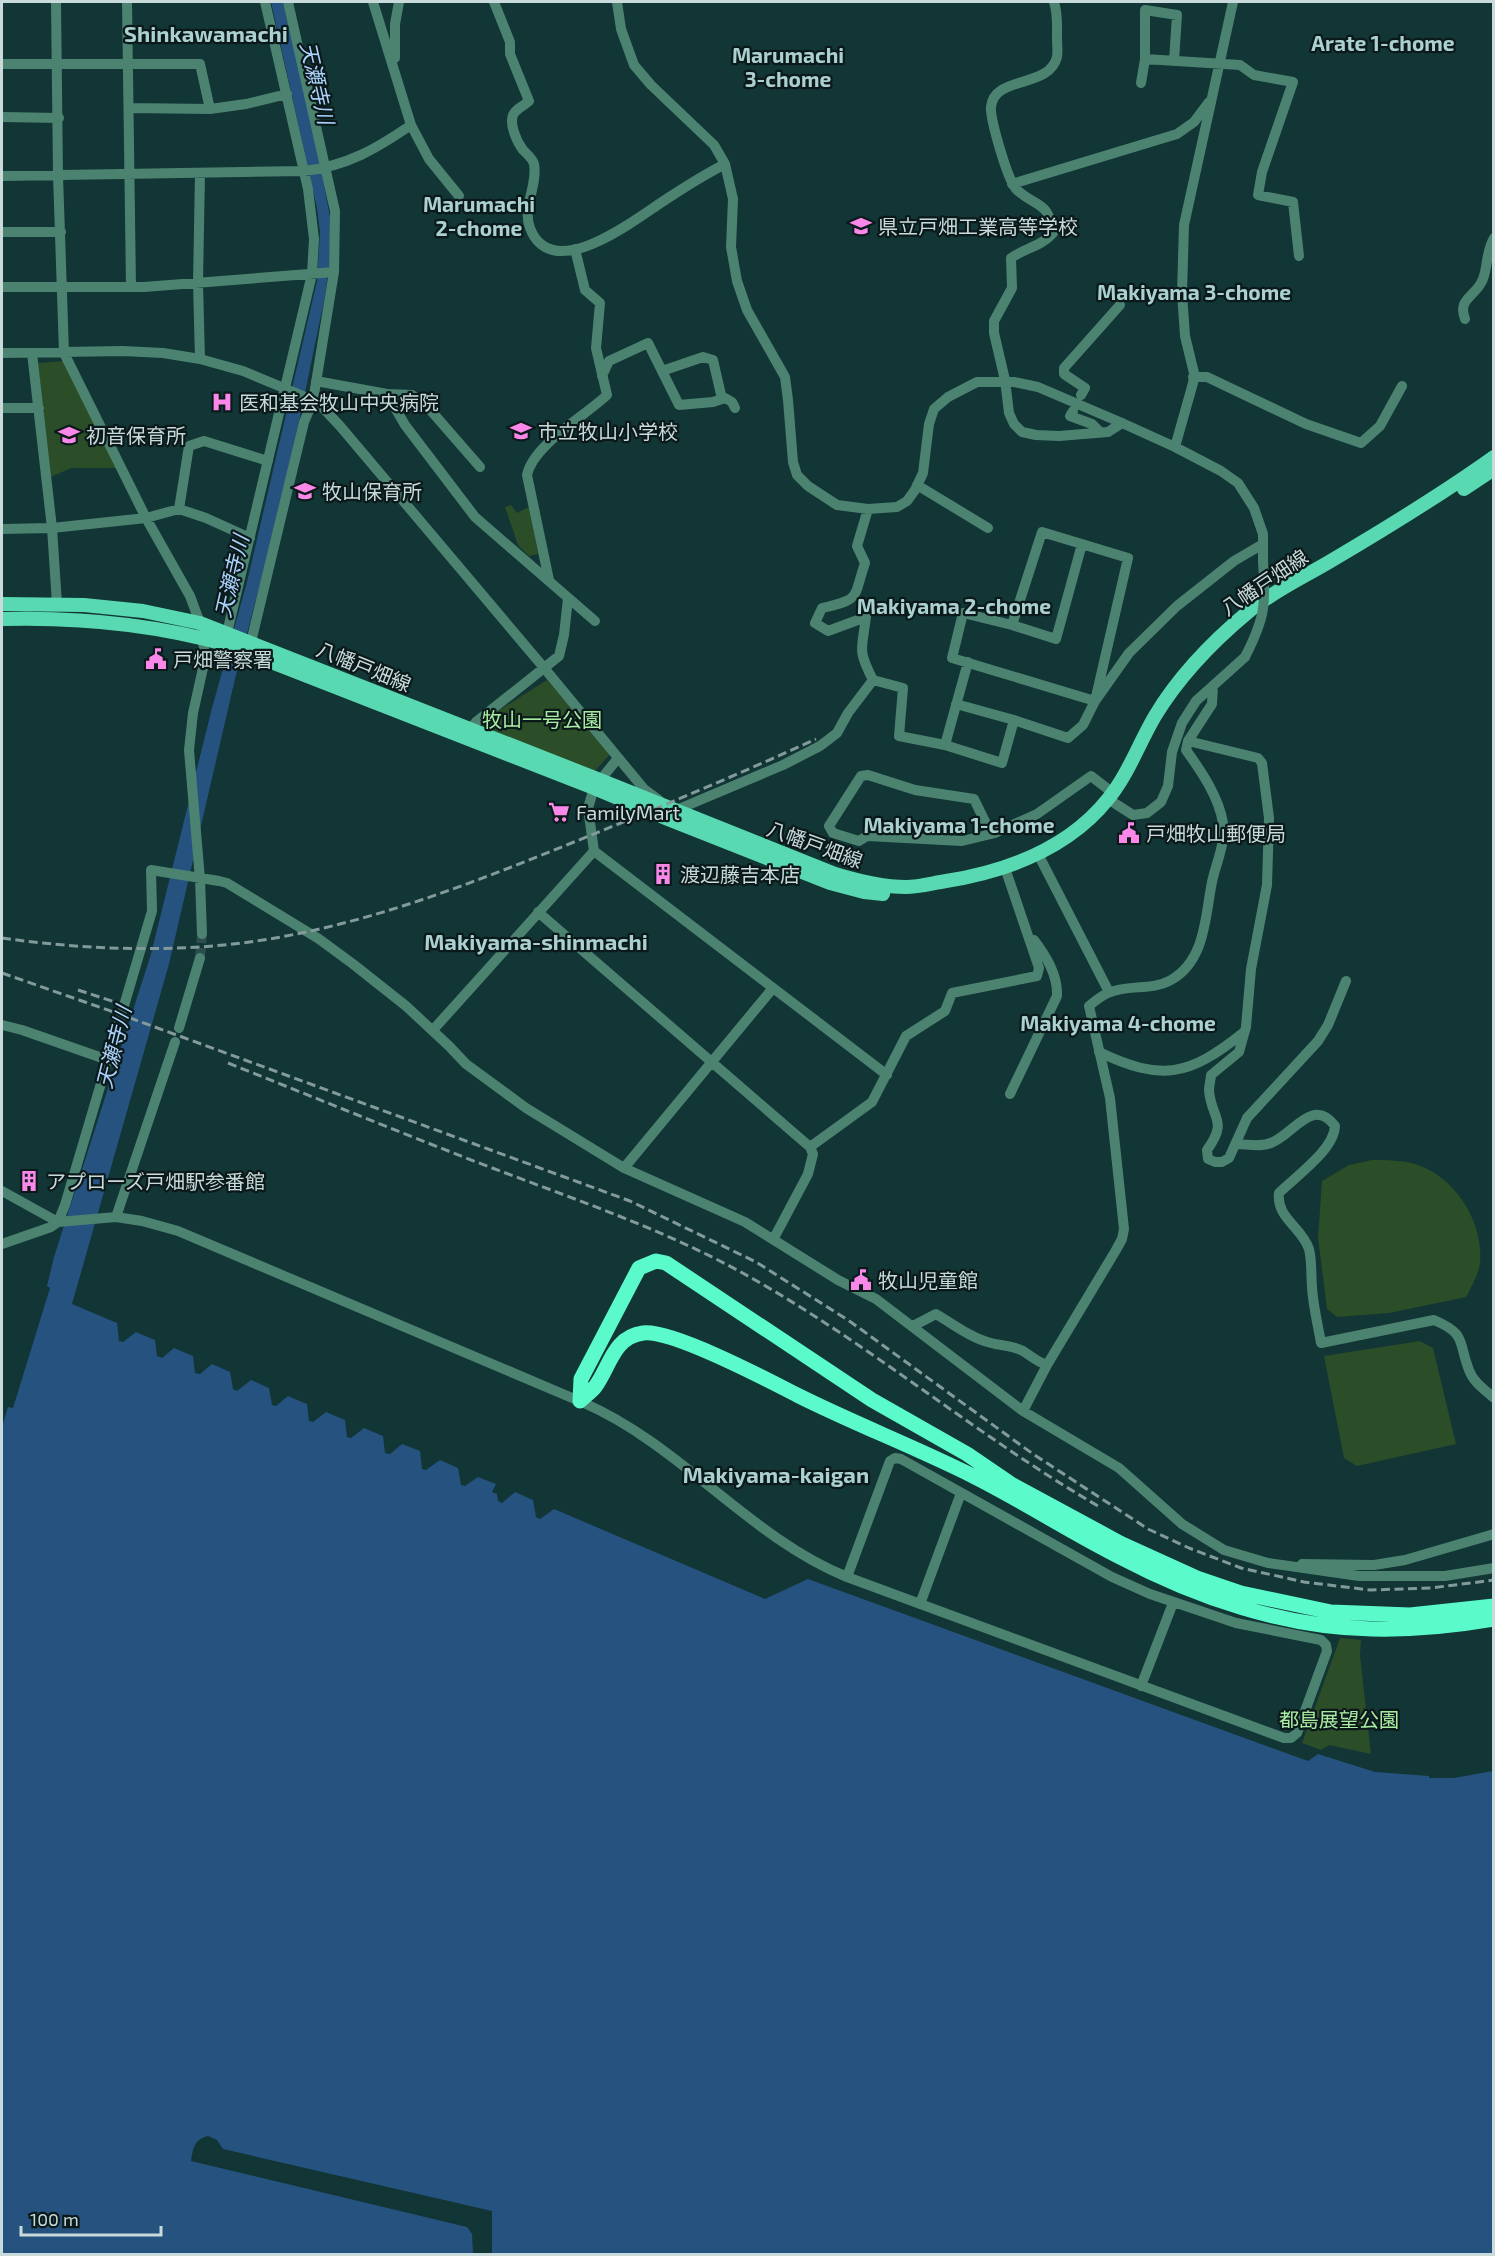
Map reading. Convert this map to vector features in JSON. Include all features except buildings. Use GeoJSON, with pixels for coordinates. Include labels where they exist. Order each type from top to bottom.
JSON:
{"type":"FeatureCollection","features":[{"type":"Feature","properties":{"kind":"highway"},"geometry":{"type":"LineString","coordinates":[[580,1401],[581,1379],[639,1268],[656,1261],[674,1268],[872,1400],[967,1454],[1011,1484],[1157,1561],[1197,1578],[1241,1593],[1331,1612],[1371,1615],[1448,1612],[1494,1606]]}},
{"type":"Feature","properties":{"kind":"highway"},"geometry":{"type":"LineString","coordinates":[[580,1401],[595,1387],[610,1357],[623,1342],[641,1333],[661,1333],[752,1372],[973,1476],[1121,1558],[1184,1587],[1233,1605],[1328,1626],[1370,1629],[1451,1626],[1494,1619]]}},
{"type":"Feature","properties":{"kind":"main road","name":"八幡戸畑線"},"geometry":{"type":"LineString","coordinates":[[1112,799],[1155,716],[1176,685],[1205,650],[1250,610],[1368,539],[1494,458]]}},
{"type":"Feature","properties":{"kind":"main road","name":"八幡戸畑線"},"geometry":{"type":"LineString","coordinates":[[2,604],[57,604],[143,611],[200,623],[229,638],[470,729],[597,784],[668,819],[830,883],[864,892],[906,896],[971,886],[1040,858],[1126,790],[1163,720],[1184,690],[1212,655],[1255,617],[1494,469]]}},
{"type":"Feature","properties":{"kind":"main road","name":"八幡戸畑線"},"geometry":{"type":"LineString","coordinates":[[2,618],[81,619],[142,626],[203,638],[229,638]]}},
{"type":"Feature","properties":{"kind":"main road","name":"八幡戸畑線"},"geometry":{"type":"LineString","coordinates":[[248,645],[597,784],[674,811],[835,874],[868,883],[907,887],[1007,872]]}},
{"type":"Feature","properties":{"kind":"street"},"geometry":{"type":"LineString","coordinates":[[56,2],[58,175],[64,353],[146,518],[190,596],[203,638],[205,659],[190,733],[195,878],[201,934]]}},
{"type":"Feature","properties":{"kind":"street"},"geometry":{"type":"LineString","coordinates":[[127,2],[131,287]]}},
{"type":"Feature","properties":{"kind":"street"},"geometry":{"type":"LineString","coordinates":[[229,638],[268,461],[288,389],[312,274],[314,239],[304,171],[265,2]]}},
{"type":"Feature","properties":{"kind":"street"},"geometry":{"type":"LineString","coordinates":[[248,645],[316,381],[334,272],[335,210],[288,2]]}},
{"type":"Feature","properties":{"kind":"street"},"geometry":{"type":"LineString","coordinates":[[373,2],[411,125],[429,159],[459,196]]}},
{"type":"Feature","properties":{"kind":"street"},"geometry":{"type":"LineString","coordinates":[[395,71],[395,24],[399,2]]}},
{"type":"Feature","properties":{"kind":"street"},"geometry":{"type":"LineString","coordinates":[[494,2],[510,42],[510,54],[529,101],[514,113],[511,120],[518,144],[534,162],[535,177],[528,221],[531,230],[541,244],[554,251],[597,243],[699,177],[725,164]]}},
{"type":"Feature","properties":{"kind":"street"},"geometry":{"type":"LineString","coordinates":[[617,2],[621,29],[634,65],[651,85],[714,145],[725,164],[733,199],[731,247],[737,281],[747,310],[785,377],[793,462],[797,476],[808,486],[837,505],[868,509],[897,507],[907,501],[923,473],[929,424],[934,409],[948,397],[977,382],[1005,380],[1038,387],[1175,447],[1221,471],[1238,483],[1254,508],[1263,534],[1265,595],[1263,616],[1245,657],[1196,701],[1182,723],[1172,752],[1168,786],[1161,802],[1148,813],[1133,815],[1112,799],[1091,776],[1037,814],[991,834],[962,841],[867,836],[859,841],[833,833],[829,826],[861,776],[868,775],[915,790],[974,799],[991,834]]}},
{"type":"Feature","properties":{"kind":"street"},"geometry":{"type":"LineString","coordinates":[[1054,2],[1057,12],[1057,57],[1051,69],[1041,76],[1005,88],[996,96],[991,105],[1004,162],[1012,184],[1017,190],[1047,210],[1052,219],[1053,233],[1046,241],[1011,258],[1012,288],[994,321],[994,333],[1005,380],[1009,413],[1014,424],[1022,432],[1059,436],[1108,432],[1122,423]]}},
{"type":"Feature","properties":{"kind":"street"},"geometry":{"type":"LineString","coordinates":[[1175,447],[1193,377],[1185,336],[1182,293],[1184,225],[1233,2]]}},
{"type":"Feature","properties":{"kind":"street"},"geometry":{"type":"LineString","coordinates":[[1141,83],[1145,58],[1145,10],[1177,15],[1174,61]]}},
{"type":"Feature","properties":{"kind":"street"},"geometry":{"type":"LineString","coordinates":[[1145,58],[1240,65],[1254,75],[1293,82],[1262,172],[1258,195],[1293,202],[1299,256]]}},
{"type":"Feature","properties":{"kind":"street"},"geometry":{"type":"LineString","coordinates":[[2,64],[200,64],[210,109]]}},
{"type":"Feature","properties":{"kind":"street"},"geometry":{"type":"LineString","coordinates":[[129,108],[210,109],[246,104],[287,94]]}},
{"type":"Feature","properties":{"kind":"street"},"geometry":{"type":"LineString","coordinates":[[1012,184],[1177,134],[1194,122],[1211,99]]}},
{"type":"Feature","properties":{"kind":"street"},"geometry":{"type":"LineString","coordinates":[[2,117],[58,118]]}},
{"type":"Feature","properties":{"kind":"street"},"geometry":{"type":"LineString","coordinates":[[2,176],[304,171],[327,168],[375,150],[411,125]]}},
{"type":"Feature","properties":{"kind":"street"},"geometry":{"type":"LineString","coordinates":[[200,172],[198,284],[200,359]]}},
{"type":"Feature","properties":{"kind":"street"},"geometry":{"type":"LineString","coordinates":[[2,232],[61,232]]}},
{"type":"Feature","properties":{"kind":"street"},"geometry":{"type":"LineString","coordinates":[[1465,320],[1462,310],[1464,304],[1468,297],[1477,290],[1484,277],[1489,246],[1494,238]]}},
{"type":"Feature","properties":{"kind":"street"},"geometry":{"type":"LineString","coordinates":[[549,580],[527,475],[529,464],[562,430],[607,395],[596,348],[600,303],[585,290],[574,249]]}},
{"type":"Feature","properties":{"kind":"street"},"geometry":{"type":"LineString","coordinates":[[2,287],[131,287],[198,284],[334,272]]}},
{"type":"Feature","properties":{"kind":"street"},"geometry":{"type":"LineString","coordinates":[[1081,395],[1085,388],[1064,374],[1064,368],[1120,305]]}},
{"type":"Feature","properties":{"kind":"street"},"geometry":{"type":"LineString","coordinates":[[602,376],[609,361],[648,343],[679,405],[725,398],[732,402],[735,408]]}},
{"type":"Feature","properties":{"kind":"street"},"geometry":{"type":"LineString","coordinates":[[2,353],[163,353],[200,359],[243,370],[310,400],[340,426],[644,789],[674,811],[783,765],[820,746],[837,733],[873,680]]}},
{"type":"Feature","properties":{"kind":"street"},"geometry":{"type":"LineString","coordinates":[[32,353],[52,528],[57,604]]}},
{"type":"Feature","properties":{"kind":"street"},"geometry":{"type":"LineString","coordinates":[[662,371],[703,357],[713,360],[722,399]]}},
{"type":"Feature","properties":{"kind":"street"},"geometry":{"type":"LineString","coordinates":[[1193,377],[1206,377],[1305,424],[1361,443],[1380,426],[1402,386]]}},
{"type":"Feature","properties":{"kind":"street"},"geometry":{"type":"LineString","coordinates":[[316,381],[387,394],[412,395],[426,405],[480,467]]}},
{"type":"Feature","properties":{"kind":"street"},"geometry":{"type":"LineString","coordinates":[[387,394],[405,425],[475,517],[595,621]]}},
{"type":"Feature","properties":{"kind":"street"},"geometry":{"type":"LineString","coordinates":[[775,402],[788,400]]}},
{"type":"Feature","properties":{"kind":"street"},"geometry":{"type":"LineString","coordinates":[[2,408],[39,408]]}},
{"type":"Feature","properties":{"kind":"street"},"geometry":{"type":"LineString","coordinates":[[1073,411],[1070,416],[1092,424],[1100,432]]}},
{"type":"Feature","properties":{"kind":"street"},"geometry":{"type":"LineString","coordinates":[[179,509],[189,446],[204,441],[268,461]]}},
{"type":"Feature","properties":{"kind":"street"},"geometry":{"type":"LineString","coordinates":[[917,485],[988,528]]}},
{"type":"Feature","properties":{"kind":"street"},"geometry":{"type":"LineString","coordinates":[[2,529],[52,528],[146,518],[179,509],[206,518],[250,538]]}},
{"type":"Feature","properties":{"kind":"street"},"geometry":{"type":"LineString","coordinates":[[868,509],[857,546],[865,563],[854,597],[848,602],[822,608],[815,623],[828,631],[866,617],[861,653],[873,680]]}},
{"type":"Feature","properties":{"kind":"street"},"geometry":{"type":"LineString","coordinates":[[1012,625],[1042,532],[1128,558],[1095,701]]}},
{"type":"Feature","properties":{"kind":"street"},"geometry":{"type":"LineString","coordinates":[[1082,544],[1056,639],[963,613],[952,658],[1095,701]]}},
{"type":"Feature","properties":{"kind":"street"},"geometry":{"type":"LineString","coordinates":[[956,704],[1068,738],[1083,725],[1095,701],[1129,654],[1177,606],[1234,561],[1263,544]]}},
{"type":"Feature","properties":{"kind":"street"},"geometry":{"type":"LineString","coordinates":[[470,729],[559,656],[568,598]]}},
{"type":"Feature","properties":{"kind":"street"},"geometry":{"type":"LineString","coordinates":[[945,745],[968,662]]}},
{"type":"Feature","properties":{"kind":"street"},"geometry":{"type":"LineString","coordinates":[[873,680],[903,688],[899,736],[945,745],[1002,763],[1014,720]]}},
{"type":"Feature","properties":{"kind":"street"},"geometry":{"type":"LineString","coordinates":[[1023,1411],[1047,1365],[1116,1250],[1124,1229],[1110,1098],[1089,1006],[1109,992],[1154,985],[1170,980],[1188,965],[1196,952],[1207,922],[1212,880],[1223,839],[1223,823],[1208,782],[1186,750],[1188,741],[1212,704],[1212,686]]}},
{"type":"Feature","properties":{"kind":"street"},"geometry":{"type":"LineString","coordinates":[[1188,741],[1258,758],[1262,763],[1269,818],[1267,885],[1251,969],[1246,1027],[1239,1052],[1211,1075],[1209,1090],[1219,1122],[1216,1137],[1207,1150],[1208,1159],[1222,1162],[1228,1158],[1246,1118],[1318,1041],[1328,1025],[1346,981]]}},
{"type":"Feature","properties":{"kind":"street"},"geometry":{"type":"LineString","coordinates":[[618,758],[597,784],[588,807],[594,851],[886,1075]]}},
{"type":"Feature","properties":{"kind":"street"},"geometry":{"type":"LineString","coordinates":[[433,1030],[594,851]]}},
{"type":"Feature","properties":{"kind":"street"},"geometry":{"type":"LineString","coordinates":[[1040,858],[1109,992]]}},
{"type":"Feature","properties":{"kind":"street"},"geometry":{"type":"LineString","coordinates":[[58,1222],[152,911],[151,870],[227,883],[319,939],[354,964],[433,1030],[482,1078],[526,1108],[624,1168],[745,1221],[838,1280],[876,1299],[1023,1411],[1119,1468],[1163,1509],[1202,1538],[1224,1550],[1268,1563],[1359,1576],[1445,1576],[1494,1568]]}},
{"type":"Feature","properties":{"kind":"street"},"geometry":{"type":"LineString","coordinates":[[810,1147],[872,1102],[906,1036],[945,1011],[952,993],[1037,976],[1039,968],[1029,933],[1007,872]]}},
{"type":"Feature","properties":{"kind":"street"},"geometry":{"type":"LineString","coordinates":[[538,912],[810,1147],[813,1154],[808,1174],[774,1238]]}},
{"type":"Feature","properties":{"kind":"street"},"geometry":{"type":"LineString","coordinates":[[1010,1094],[1057,996],[1057,984],[1044,954],[1029,933]]}},
{"type":"Feature","properties":{"kind":"street"},"geometry":{"type":"LineString","coordinates":[[179,1028],[200,958]]}},
{"type":"Feature","properties":{"kind":"street"},"geometry":{"type":"LineString","coordinates":[[624,1168],[773,988]]}},
{"type":"Feature","properties":{"kind":"street"},"geometry":{"type":"LineString","coordinates":[[2,1025],[108,1060]]}},
{"type":"Feature","properties":{"kind":"street"},"geometry":{"type":"LineString","coordinates":[[1099,1052],[1128,1065],[1170,1072],[1207,1059],[1244,1033]]}},
{"type":"Feature","properties":{"kind":"street"},"geometry":{"type":"LineString","coordinates":[[116,1217],[175,1042]]}},
{"type":"Feature","properties":{"kind":"street"},"geometry":{"type":"LineString","coordinates":[[1236,1144],[1272,1143],[1309,1116],[1319,1113],[1329,1118],[1335,1126],[1335,1135],[1329,1145],[1279,1192],[1278,1201],[1281,1210],[1303,1236],[1309,1250],[1312,1290],[1321,1343],[1434,1320],[1456,1332],[1464,1346],[1469,1371],[1478,1384],[1494,1398]]}},
{"type":"Feature","properties":{"kind":"street"},"geometry":{"type":"LineString","coordinates":[[2,1191],[58,1222]]}},
{"type":"Feature","properties":{"kind":"street"},"geometry":{"type":"LineString","coordinates":[[2,1244],[46,1230],[58,1222],[98,1218],[116,1217],[142,1221],[178,1231],[613,1415],[641,1433],[785,1544],[812,1561],[848,1577],[1284,1738],[1297,1733],[1327,1651],[1326,1645],[1313,1638],[1236,1623],[1173,1603],[1112,1576],[901,1459],[895,1458],[890,1461],[848,1577]]}},
{"type":"Feature","properties":{"kind":"street"},"geometry":{"type":"LineString","coordinates":[[913,1326],[936,1314],[977,1338],[1005,1344],[1047,1365]]}},
{"type":"Feature","properties":{"kind":"street"},"geometry":{"type":"LineString","coordinates":[[920,1604],[961,1493]]}},
{"type":"Feature","properties":{"kind":"street"},"geometry":{"type":"LineString","coordinates":[[1268,1563],[1374,1565],[1405,1560],[1494,1534]]}},
{"type":"Feature","properties":{"kind":"street"},"geometry":{"type":"LineString","coordinates":[[1142,1686],[1173,1603]]}},
{"type":"Feature","properties":{"kind":"green space"},"geometry":{"type":"Polygon","coordinates":[[[65,361],[117,468],[71,468],[51,477],[38,363],[65,361]]]}},
{"type":"Feature","properties":{"kind":"green space"},"geometry":{"type":"Polygon","coordinates":[[[511,505],[517,513],[529,507],[538,554],[529,556],[518,545],[505,507],[511,505]]]}},
{"type":"Feature","properties":{"kind":"green space"},"geometry":{"type":"Polygon","coordinates":[[[1273,571],[1275,582],[1253,595],[1251,580],[1273,571]]]}},
{"type":"Feature","properties":{"kind":"green space","name":"牧山一号公園"},"geometry":{"type":"Polygon","coordinates":[[[547,680],[611,753],[594,772],[479,727],[490,716],[547,680]]]}},
{"type":"Feature","properties":{"kind":"green space"},"geometry":{"type":"Polygon","coordinates":[[[1372,1160],[1407,1162],[1432,1171],[1455,1191],[1465,1204],[1472,1218],[1480,1248],[1479,1267],[1466,1297],[1389,1313],[1337,1317],[1327,1309],[1318,1238],[1322,1181],[1349,1165],[1372,1160]]]}},
{"type":"Feature","properties":{"kind":"green space"},"geometry":{"type":"Polygon","coordinates":[[[1420,1341],[1433,1348],[1456,1444],[1357,1466],[1344,1458],[1324,1356],[1420,1341]]]}},
{"type":"Feature","properties":{"kind":"green space","name":"都島展望公園"},"geometry":{"type":"Polygon","coordinates":[[[1340,1638],[1361,1640],[1360,1655],[1371,1754],[1329,1745],[1321,1750],[1302,1743],[1340,1638]]]}},
{"type":"Feature","properties":{"kind":"water"},"geometry":{"type":"Polygon","coordinates":[[[271,2],[283,2],[315,136],[331,223],[325,296],[300,417],[235,679],[169,964],[72,1304],[117,1323],[119,1341],[123,1342],[136,1332],[155,1340],[157,1356],[162,1358],[174,1348],[193,1356],[195,1373],[200,1374],[212,1364],[230,1372],[233,1389],[237,1391],[251,1380],[269,1388],[272,1405],[276,1406],[288,1396],[307,1404],[309,1421],[313,1422],[326,1412],[345,1420],[347,1437],[351,1438],[364,1428],[383,1436],[385,1453],[390,1454],[402,1444],[420,1451],[422,1469],[426,1470],[440,1460],[458,1468],[461,1485],[465,1486],[478,1477],[496,1484],[492,1492],[497,1494],[498,1501],[502,1503],[515,1492],[533,1500],[536,1517],[540,1519],[554,1509],[765,1599],[808,1579],[1308,1761],[1318,1754],[1375,1772],[1429,1776],[1429,1778],[1454,1778],[1493,1771],[1493,2254],[492,2254],[492,2211],[223,2149],[217,2140],[208,2136],[197,2142],[191,2161],[467,2227],[472,2234],[473,2254],[2,2254],[2,1427],[8,1407],[13,1408],[50,1288],[47,1286],[54,1257],[151,954],[212,708],[247,582],[317,281],[320,232],[317,208],[271,2]]]}},
{"type":"Feature","properties":{"kind":"pier"},"geometry":{"type":"Polygon","coordinates":[[[208,2137],[217,2141],[223,2150],[491,2214],[491,2254],[489,2254],[489,2214],[223,2152],[215,2142],[208,2139],[201,2141],[196,2147],[194,2159],[468,2225],[475,2233],[476,2254],[474,2254],[474,2232],[468,2226],[192,2160],[197,2143],[208,2137]]]}},
{"type":"Feature","properties":{"kind":"tunnel"},"geometry":{"type":"LineString","coordinates":[[200,958],[202,934]]}},
{"type":"Feature","properties":{"kind":"railway"},"geometry":{"type":"LineString","coordinates":[[2,938],[72,946],[180,948],[251,942],[324,928],[397,908],[504,870],[666,804],[816,739]]}},
{"type":"Feature","properties":{"kind":"railway"},"geometry":{"type":"LineString","coordinates":[[2,973],[630,1201],[756,1262],[848,1320],[1033,1454],[1148,1529],[1189,1548],[1241,1568],[1304,1582],[1370,1590],[1431,1588],[1494,1580]]}},
{"type":"Feature","properties":{"kind":"railway"},"geometry":{"type":"LineString","coordinates":[[78,990],[118,1003]]}},
{"type":"Feature","properties":{"kind":"railway"},"geometry":{"type":"LineString","coordinates":[[228,1063],[466,1158],[605,1210],[706,1254],[786,1298],[1007,1449],[1098,1506]]}},
{"type":"Feature","properties":{"kind":"place","name":"県立戸畑工業高等学校"},"geometry":{"type":"Point","coordinates":[861,226]}},
{"type":"Feature","properties":{"kind":"place","name":"医和基会牧山中央病院"},"geometry":{"type":"Point","coordinates":[222,402]}},
{"type":"Feature","properties":{"kind":"place","name":"市立牧山小学校"},"geometry":{"type":"Point","coordinates":[521,431]}},
{"type":"Feature","properties":{"kind":"place","name":"初音保育所"},"geometry":{"type":"Point","coordinates":[69,435]}},
{"type":"Feature","properties":{"kind":"place","name":"牧山保育所"},"geometry":{"type":"Point","coordinates":[305,491]}},
{"type":"Feature","properties":{"kind":"place","name":"戸畑警察署"},"geometry":{"type":"Point","coordinates":[156,659]}},
{"type":"Feature","properties":{"kind":"place","name":"FamilyMart"},"geometry":{"type":"Point","coordinates":[559,812]}},
{"type":"Feature","properties":{"kind":"place","name":"戸畑牧山郵便局"},"geometry":{"type":"Point","coordinates":[1129,833]}},
{"type":"Feature","properties":{"kind":"place","name":"渡辺藤吉本店"},"geometry":{"type":"Point","coordinates":[663,874]}},
{"type":"Feature","properties":{"kind":"place","name":"アプローズ戸畑駅参番館"},"geometry":{"type":"Point","coordinates":[29,1181]}},
{"type":"Feature","properties":{"kind":"place","name":"牧山児童館"},"geometry":{"type":"Point","coordinates":[861,1280]}},
{"type":"Feature","properties":{"kind":"district","name":"Shinkawamachi"},"geometry":{"type":"Point","coordinates":[206,33]}},
{"type":"Feature","properties":{"kind":"district","name":"Arate 1-chome"},"geometry":{"type":"Point","coordinates":[1383,42]}},
{"type":"Feature","properties":{"kind":"district","name":"Marumachi 3-chome"},"geometry":{"type":"Point","coordinates":[788,66]}},
{"type":"Feature","properties":{"kind":"district","name":"Marumachi 2-chome"},"geometry":{"type":"Point","coordinates":[479,215]}},
{"type":"Feature","properties":{"kind":"district","name":"Makiyama 3-chome"},"geometry":{"type":"Point","coordinates":[1194,291]}},
{"type":"Feature","properties":{"kind":"district","name":"Makiyama 2-chome"},"geometry":{"type":"Point","coordinates":[954,605]}},
{"type":"Feature","properties":{"kind":"district","name":"Makiyama 1-chome"},"geometry":{"type":"Point","coordinates":[959,824]}},
{"type":"Feature","properties":{"kind":"district","name":"Makiyama-shinmachi"},"geometry":{"type":"Point","coordinates":[536,941]}},
{"type":"Feature","properties":{"kind":"district","name":"Makiyama 4-chome"},"geometry":{"type":"Point","coordinates":[1118,1022]}},
{"type":"Feature","properties":{"kind":"district","name":"Makiyama-kaigan"},"geometry":{"type":"Point","coordinates":[776,1474]}},
{"type":"Feature","properties":{"kind":"water label","name":"天瀬寺川"},"geometry":{"type":"Point","coordinates":[318,83]}},
{"type":"Feature","properties":{"kind":"water label","name":"天瀬寺川"},"geometry":{"type":"Point","coordinates":[231,576]}},
{"type":"Feature","properties":{"kind":"water label","name":"天瀬寺川"},"geometry":{"type":"Point","coordinates":[113,1047]}}]}
